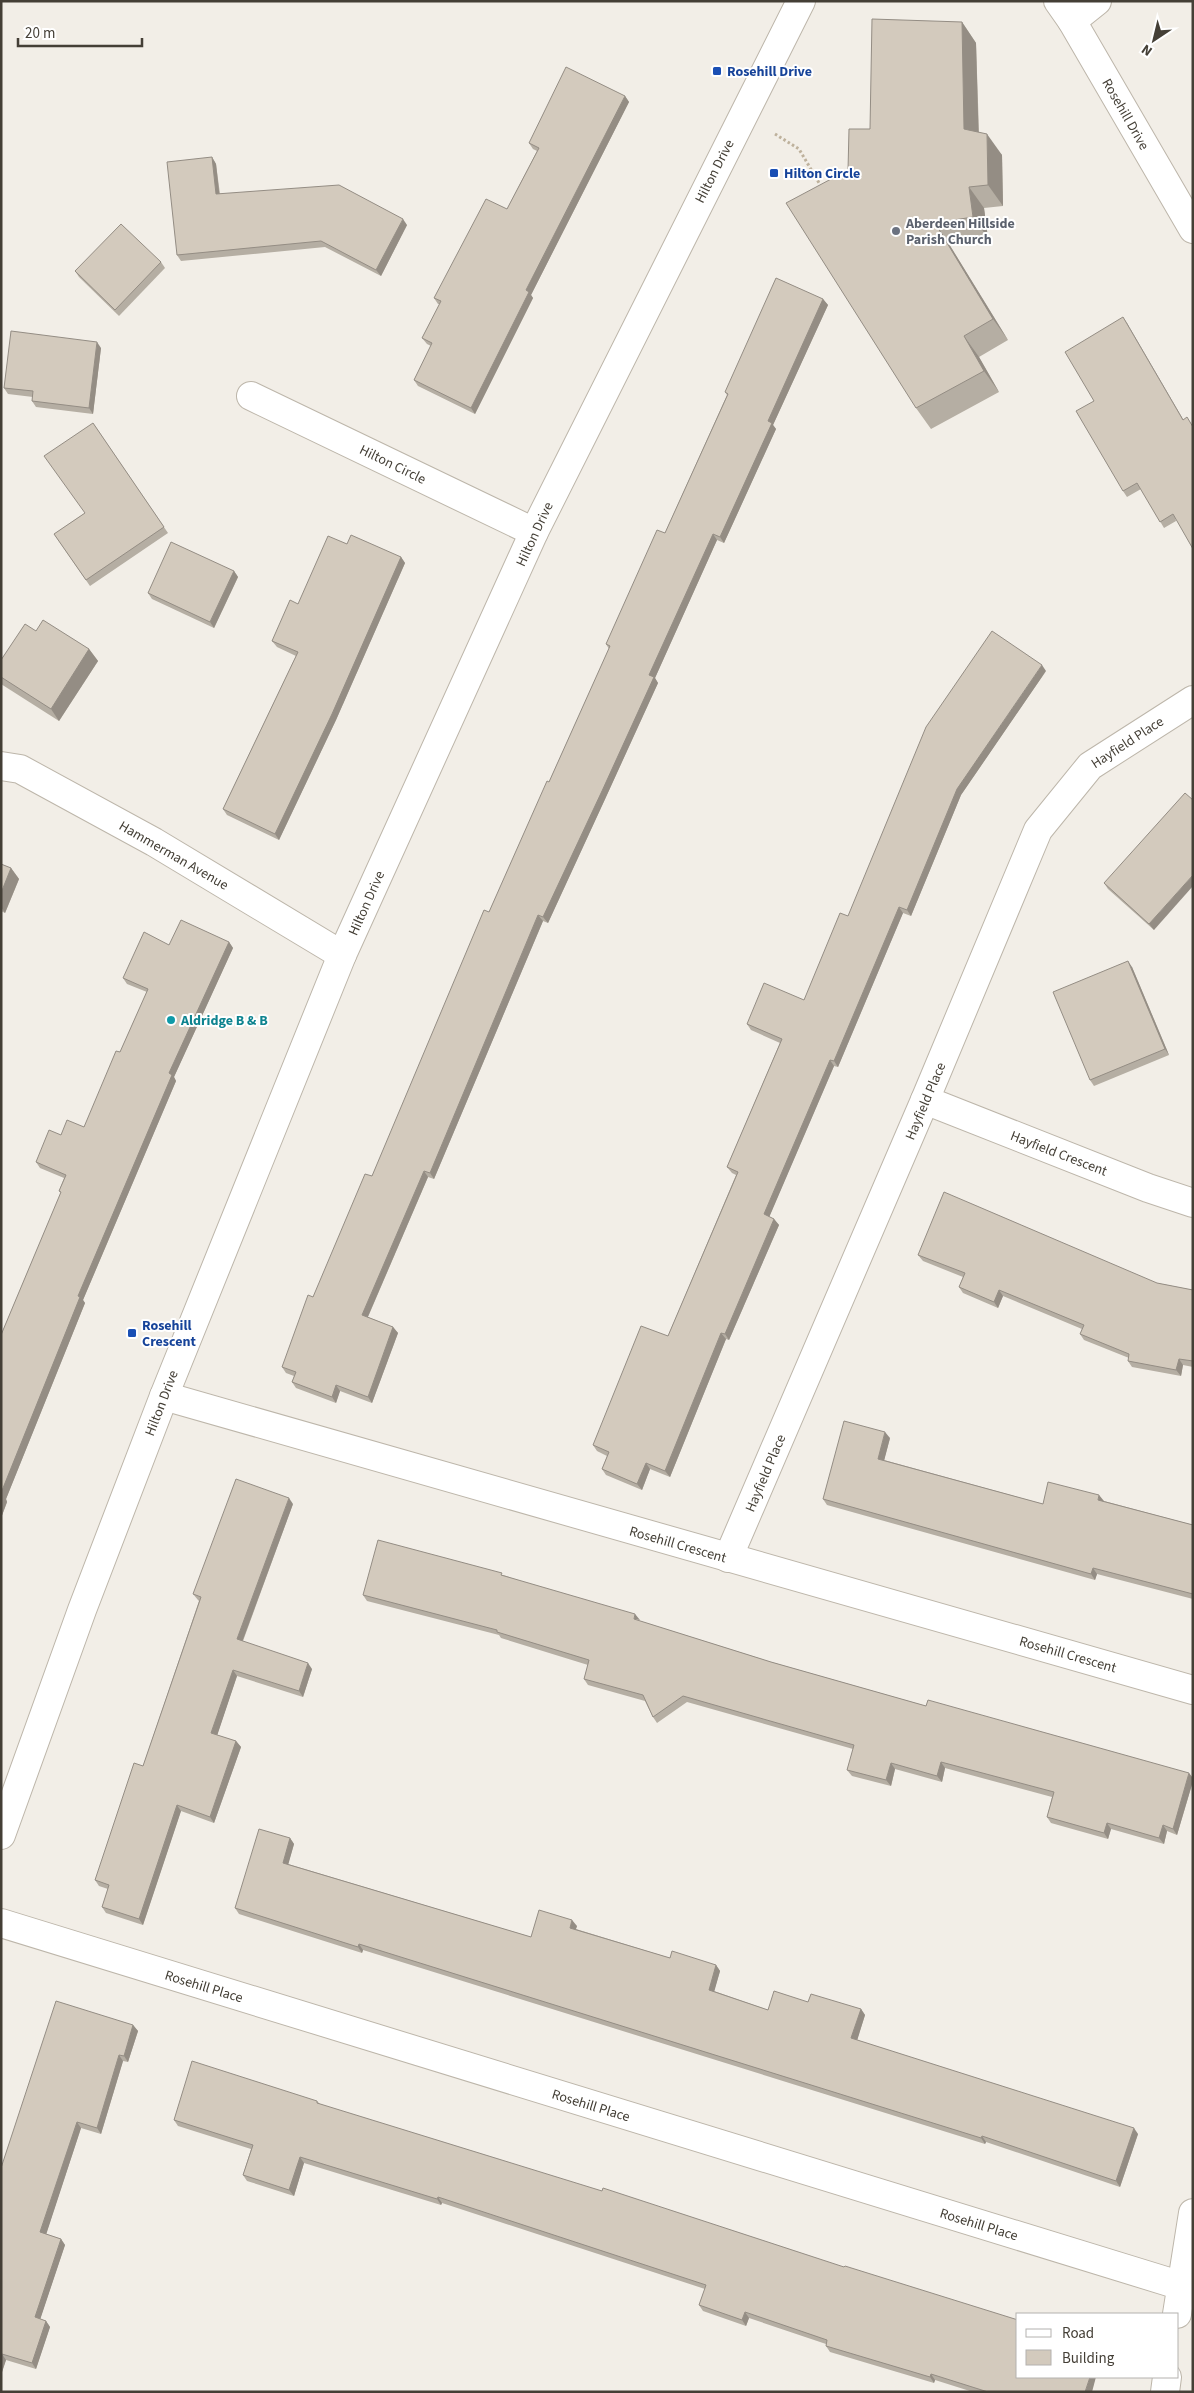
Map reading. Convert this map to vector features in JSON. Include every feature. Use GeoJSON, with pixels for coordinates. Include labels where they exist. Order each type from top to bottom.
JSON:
{"type":"FeatureCollection","features":[{"type":"Feature","properties":{"kind":"street","name":"Hilton Drive"},"geometry":{"type":"LineString","coordinates":[[1,1835],[82,1610],[164,1396],[342,955],[534,532],[742,114],[801,1]]}},
{"type":"Feature","properties":{"kind":"street"},"geometry":{"type":"LineString","coordinates":[[1065,11],[1098,1]]}},
{"type":"Feature","properties":{"kind":"street","name":"Rosehill Drive"},"geometry":{"type":"LineString","coordinates":[[1065,11],[1193,229]]}},
{"type":"Feature","properties":{"kind":"street","name":"Hilton Circle"},"geometry":{"type":"LineString","coordinates":[[251,396],[534,532]]}},
{"type":"Feature","properties":{"kind":"street","name":"Hayfield Place"},"geometry":{"type":"LineString","coordinates":[[728,1558],[925,1100],[1038,830],[1090,766],[1193,700]]}},
{"type":"Feature","properties":{"kind":"street","name":"Hammerman Avenue"},"geometry":{"type":"LineString","coordinates":[[1,766],[20,770],[154,842],[342,955]]}},
{"type":"Feature","properties":{"kind":"street","name":"Hayfield Crescent"},"geometry":{"type":"LineString","coordinates":[[925,1100],[1148,1188],[1193,1203]]}},
{"type":"Feature","properties":{"kind":"street","name":"Rosehill Crescent"},"geometry":{"type":"LineString","coordinates":[[164,1396],[1193,1690]]}},
{"type":"Feature","properties":{"kind":"street","name":"Rosehill Place"},"geometry":{"type":"LineString","coordinates":[[1,1923],[1182,2286]]}},
{"type":"Feature","properties":{"kind":"street"},"geometry":{"type":"LineString","coordinates":[[1177,2313],[1193,2213]]}},
{"type":"Feature","properties":{"kind":"street"},"geometry":{"type":"LineString","coordinates":[[1165,2392],[1167,2378]]}},
{"type":"Feature","properties":{"kind":"path"},"geometry":{"type":"LineString","coordinates":[[742,114],[799,149],[824,191]]}},
{"type":"Feature","properties":{"kind":"building","name":"Aberdeen Hillside Parish Church"},"geometry":{"type":"Polygon","coordinates":[[[872,19],[962,22],[964,129],[987,134],[988,185],[969,187],[973,217],[935,223],[993,319],[964,336],[984,371],[916,408],[786,203],[848,170],[849,129],[870,129],[872,19]]]}},
{"type":"Feature","properties":{"kind":"building"},"geometry":{"type":"Polygon","coordinates":[[[566,67],[625,96],[526,290],[529,292],[471,408],[414,380],[432,343],[422,338],[441,301],[434,298],[486,199],[507,209],[539,148],[529,143],[566,67]]]}},
{"type":"Feature","properties":{"kind":"building"},"geometry":{"type":"Polygon","coordinates":[[[212,157],[216,194],[339,185],[403,219],[376,270],[321,241],[177,255],[167,162],[212,157]]]}},
{"type":"Feature","properties":{"kind":"building"},"geometry":{"type":"Polygon","coordinates":[[[121,224],[161,262],[115,310],[75,271],[121,224]]]}},
{"type":"Feature","properties":{"kind":"building"},"geometry":{"type":"Polygon","coordinates":[[[776,278],[823,299],[768,421],[772,423],[720,537],[713,534],[649,675],[654,677],[602,791],[543,917],[538,915],[430,1173],[424,1171],[362,1315],[393,1327],[368,1397],[336,1385],[332,1397],[292,1382],[296,1372],[282,1367],[308,1295],[313,1297],[365,1174],[372,1176],[484,910],[489,912],[547,781],[549,782],[610,646],[606,644],[657,530],[665,533],[728,394],[725,392],[776,278]]]}},
{"type":"Feature","properties":{"kind":"building"},"geometry":{"type":"Polygon","coordinates":[[[1123,317],[1183,420],[1187,417],[1193,427],[1193,549],[1173,514],[1160,522],[1137,483],[1123,491],[1076,411],[1094,401],[1065,352],[1123,317]]]}},
{"type":"Feature","properties":{"kind":"building"},"geometry":{"type":"Polygon","coordinates":[[[11,331],[97,342],[89,408],[32,401],[33,391],[4,388],[11,331]]]}},
{"type":"Feature","properties":{"kind":"building"},"geometry":{"type":"Polygon","coordinates":[[[93,423],[164,527],[86,580],[54,534],[85,513],[44,456],[93,423]]]}},
{"type":"Feature","properties":{"kind":"building"},"geometry":{"type":"Polygon","coordinates":[[[351,535],[401,557],[332,714],[275,834],[223,809],[298,652],[272,641],[290,600],[298,604],[328,536],[347,544],[351,535]]]}},
{"type":"Feature","properties":{"kind":"building"},"geometry":{"type":"Polygon","coordinates":[[[171,542],[234,571],[210,622],[148,593],[171,542]]]}},
{"type":"Feature","properties":{"kind":"building"},"geometry":{"type":"Polygon","coordinates":[[[43,620],[89,649],[51,709],[1,677],[1,660],[25,624],[36,631],[43,620]]]}},
{"type":"Feature","properties":{"kind":"building"},"geometry":{"type":"Polygon","coordinates":[[[992,631],[1042,665],[957,789],[907,910],[899,907],[834,1061],[830,1060],[764,1214],[774,1219],[725,1334],[721,1333],[665,1471],[646,1463],[637,1484],[602,1469],[609,1452],[593,1445],[641,1326],[668,1336],[738,1172],[727,1167],[782,1039],[747,1024],[764,983],[804,1000],[840,913],[848,916],[926,727],[992,631]]]}},
{"type":"Feature","properties":{"kind":"building"},"geometry":{"type":"Polygon","coordinates":[[[1185,793],[1193,800],[1193,875],[1149,924],[1104,883],[1185,793]]]}},
{"type":"Feature","properties":{"kind":"building"},"geometry":{"type":"Polygon","coordinates":[[[1,864],[11,868],[1,893],[1,864]]]}},
{"type":"Feature","properties":{"kind":"building"},"geometry":{"type":"Polygon","coordinates":[[[181,920],[229,942],[169,1073],[172,1075],[78,1296],[80,1297],[1,1493],[1,1335],[61,1192],[59,1191],[66,1175],[36,1162],[49,1130],[61,1135],[67,1120],[84,1127],[116,1051],[120,1052],[148,989],[123,978],[144,932],[169,945],[181,920]]]}},
{"type":"Feature","properties":{"kind":"building"},"geometry":{"type":"Polygon","coordinates":[[[1128,961],[1165,1049],[1090,1080],[1053,992],[1128,961]]]}},
{"type":"Feature","properties":{"kind":"building"},"geometry":{"type":"Polygon","coordinates":[[[944,1192],[1157,1283],[1193,1290],[1193,1361],[1179,1359],[1176,1370],[1128,1361],[1129,1354],[1080,1334],[1084,1325],[999,1290],[994,1302],[959,1287],[965,1273],[918,1255],[944,1192]]]}},
{"type":"Feature","properties":{"kind":"building"},"geometry":{"type":"Polygon","coordinates":[[[844,1421],[885,1432],[878,1459],[1043,1504],[1048,1482],[1099,1495],[1098,1500],[1193,1525],[1193,1594],[1093,1568],[1091,1574],[823,1499],[844,1421]]]}},
{"type":"Feature","properties":{"kind":"building"},"geometry":{"type":"Polygon","coordinates":[[[236,1479],[289,1498],[237,1639],[308,1663],[299,1691],[233,1670],[211,1733],[236,1741],[210,1817],[177,1805],[139,1919],[102,1907],[109,1885],[95,1880],[134,1763],[143,1766],[201,1597],[193,1594],[236,1479]]]}},
{"type":"Feature","properties":{"kind":"building"},"geometry":{"type":"Polygon","coordinates":[[[378,1540],[502,1573],[501,1575],[635,1614],[634,1619],[771,1662],[926,1706],[928,1700],[1189,1773],[1173,1829],[1163,1825],[1159,1838],[1107,1823],[1104,1833],[1047,1817],[1054,1792],[941,1762],[937,1776],[891,1763],[886,1780],[847,1770],[854,1745],[683,1696],[653,1717],[643,1695],[584,1679],[589,1660],[497,1632],[497,1630],[363,1595],[378,1540]]]}},
{"type":"Feature","properties":{"kind":"building"},"geometry":{"type":"Polygon","coordinates":[[[259,1829],[290,1838],[283,1863],[531,1937],[539,1910],[572,1920],[570,1928],[670,1958],[672,1951],[716,1965],[709,1990],[768,2010],[774,1991],[808,2002],[811,1994],[861,2009],[851,2038],[1134,2128],[1116,2181],[982,2136],[981,2138],[359,1944],[358,1947],[235,1908],[259,1829]]]}},
{"type":"Feature","properties":{"kind":"building"},"geometry":{"type":"Polygon","coordinates":[[[56,2001],[133,2025],[124,2056],[119,2055],[97,2128],[77,2122],[40,2232],[61,2239],[35,2317],[46,2321],[32,2363],[2,2354],[1,2356],[1,2168],[56,2001]]]}},
{"type":"Feature","properties":{"kind":"building"},"geometry":{"type":"Polygon","coordinates":[[[192,2061],[317,2101],[317,2103],[602,2191],[603,2188],[844,2267],[1016,2319],[1016,2378],[1090,2378],[1085,2392],[988,2392],[931,2374],[930,2377],[826,2346],[827,2340],[745,2312],[742,2320],[699,2305],[706,2285],[438,2197],[437,2199],[300,2157],[289,2190],[243,2175],[253,2145],[174,2120],[192,2061]]]}},
{"type":"Feature","properties":{"kind":"place","name":"Rosehill Drive"},"geometry":{"type":"Point","coordinates":[717,71]}},
{"type":"Feature","properties":{"kind":"place","name":"Hilton Circle"},"geometry":{"type":"Point","coordinates":[774,173]}},
{"type":"Feature","properties":{"kind":"place","name":"Aberdeen Hillside Parish Church"},"geometry":{"type":"Point","coordinates":[896,231]}},
{"type":"Feature","properties":{"kind":"place","name":"Aldridge B & B"},"geometry":{"type":"Point","coordinates":[171,1020]}},
{"type":"Feature","properties":{"kind":"place","name":"Rosehill Crescent"},"geometry":{"type":"Point","coordinates":[132,1333]}}]}
